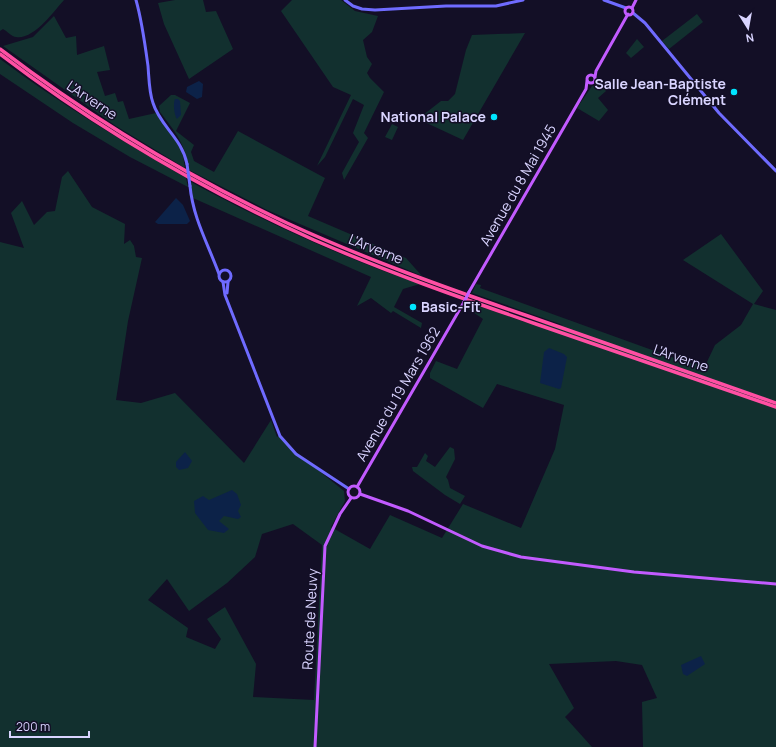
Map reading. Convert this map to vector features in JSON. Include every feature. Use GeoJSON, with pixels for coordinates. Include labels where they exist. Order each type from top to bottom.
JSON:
{"type":"FeatureCollection","features":[{"type":"Feature","properties":{"kind":"highway","name":"L'Arverne"},"geometry":{"type":"LineString","coordinates":[[0,49],[65,96],[141,145],[235,197],[299,228],[431,282],[776,403]]}},
{"type":"Feature","properties":{"kind":"highway","name":"L'Arverne"},"geometry":{"type":"LineString","coordinates":[[0,54],[62,99],[140,149],[232,200],[309,237],[375,265],[445,292],[776,407]]}},
{"type":"Feature","properties":{"kind":"main road"},"geometry":{"type":"LineString","coordinates":[[596,71],[588,77],[587,81],[592,83],[595,82],[596,71],[628,14],[633,12],[632,8],[636,0]]}},
{"type":"Feature","properties":{"kind":"main road"},"geometry":{"type":"LineString","coordinates":[[628,14],[625,12],[626,8],[632,8]]}},
{"type":"Feature","properties":{"kind":"main road"},"geometry":{"type":"LineString","coordinates":[[590,75],[595,77]]}},
{"type":"Feature","properties":{"kind":"main road","name":"Avenue du 8 Mai 1945"},"geometry":{"type":"LineString","coordinates":[[586,89],[587,81]]}},
{"type":"Feature","properties":{"kind":"main road","name":"Avenue du 8 Mai 1945"},"geometry":{"type":"LineString","coordinates":[[469,292],[586,89],[592,83]]}},
{"type":"Feature","properties":{"kind":"main road","name":"Avenue du 19 Mars 1962"},"geometry":{"type":"LineString","coordinates":[[357,487],[469,292]]}},
{"type":"Feature","properties":{"kind":"main road"},"geometry":{"type":"LineString","coordinates":[[352,487],[357,487],[360,494],[357,498],[351,498],[348,495],[349,489],[352,487]]}},
{"type":"Feature","properties":{"kind":"main road"},"geometry":{"type":"LineString","coordinates":[[360,494],[408,511],[482,546],[521,557],[634,572],[776,584]]}},
{"type":"Feature","properties":{"kind":"main road","name":"Route de Neuvy"},"geometry":{"type":"LineString","coordinates":[[315,747],[325,546],[340,514],[351,498]]}},
{"type":"Feature","properties":{"kind":"street"},"geometry":{"type":"LineString","coordinates":[[136,0],[147,56],[152,100],[159,115],[184,150],[196,219],[219,274],[219,278],[223,282],[227,299],[280,436],[296,454],[349,489]]}},
{"type":"Feature","properties":{"kind":"street"},"geometry":{"type":"LineString","coordinates":[[345,0],[353,6],[362,9],[375,10],[446,6],[496,6],[523,0]]}},
{"type":"Feature","properties":{"kind":"street"},"geometry":{"type":"LineString","coordinates":[[604,0],[626,8]]}},
{"type":"Feature","properties":{"kind":"street"},"geometry":{"type":"LineString","coordinates":[[633,12],[644,22],[720,113],[776,172]]}},
{"type":"Feature","properties":{"kind":"street"},"geometry":{"type":"LineString","coordinates":[[212,260],[218,267],[229,271],[231,274],[232,278],[228,282],[227,299]]}},
{"type":"Feature","properties":{"kind":"street"},"geometry":{"type":"LineString","coordinates":[[219,274],[224,270]]}},
{"type":"Feature","properties":{"kind":"street"},"geometry":{"type":"LineString","coordinates":[[223,282],[228,282]]}},
{"type":"Feature","properties":{"kind":"green space"},"geometry":{"type":"Polygon","coordinates":[[[0,0],[64,0],[36,30],[23,37],[16,37],[3,29],[0,31],[0,0]]]}},
{"type":"Feature","properties":{"kind":"green space"},"geometry":{"type":"Polygon","coordinates":[[[175,0],[203,0],[206,12],[216,11],[233,49],[189,79],[164,24],[158,3],[175,0]]]}},
{"type":"Feature","properties":{"kind":"green space"},"geometry":{"type":"Polygon","coordinates":[[[292,0],[341,0],[355,11],[378,16],[372,32],[363,40],[367,57],[372,64],[367,73],[384,92],[364,133],[368,138],[344,180],[342,173],[359,142],[353,133],[364,105],[353,99],[325,157],[317,166],[351,95],[333,87],[281,11],[292,0]]]}},
{"type":"Feature","properties":{"kind":"green space"},"geometry":{"type":"Polygon","coordinates":[[[697,14],[703,22],[669,49],[662,41],[697,14]]]}},
{"type":"Feature","properties":{"kind":"green space"},"geometry":{"type":"Polygon","coordinates":[[[54,16],[66,38],[76,36],[77,55],[104,46],[110,70],[97,72],[105,96],[115,93],[118,102],[123,101],[129,119],[156,113],[182,150],[185,168],[116,126],[3,46],[33,37],[54,16]]]}},
{"type":"Feature","properties":{"kind":"green space"},"geometry":{"type":"Polygon","coordinates":[[[525,33],[463,140],[418,119],[441,101],[448,101],[455,94],[466,50],[472,35],[525,33]]]}},
{"type":"Feature","properties":{"kind":"green space"},"geometry":{"type":"Polygon","coordinates":[[[637,39],[644,47],[631,58],[626,53],[637,39]]]}},
{"type":"Feature","properties":{"kind":"green space"},"geometry":{"type":"Polygon","coordinates":[[[0,59],[91,121],[186,178],[188,187],[130,157],[73,123],[0,74],[0,59]]]}},
{"type":"Feature","properties":{"kind":"green space"},"geometry":{"type":"Polygon","coordinates":[[[602,85],[606,91],[598,98],[608,110],[599,121],[577,108],[592,86],[602,85]]]}},
{"type":"Feature","properties":{"kind":"green space"},"geometry":{"type":"Polygon","coordinates":[[[171,95],[175,95],[190,103],[176,131],[194,145],[191,152],[194,161],[214,172],[238,131],[325,178],[308,216],[406,258],[422,276],[267,210],[189,170],[185,152],[179,139],[160,112],[159,106],[171,95]]]}},
{"type":"Feature","properties":{"kind":"green space"},"geometry":{"type":"Polygon","coordinates":[[[392,124],[398,127],[392,140],[385,137],[392,124]]]}},
{"type":"Feature","properties":{"kind":"green space"},"geometry":{"type":"Polygon","coordinates":[[[68,171],[92,207],[125,224],[124,244],[130,240],[134,246],[136,257],[142,258],[128,321],[116,400],[141,403],[175,393],[244,463],[271,420],[277,437],[280,435],[297,453],[344,491],[345,501],[331,527],[370,549],[390,515],[442,538],[463,504],[521,528],[555,449],[564,405],[497,384],[483,408],[430,378],[430,373],[436,361],[457,369],[483,319],[464,306],[467,302],[525,322],[563,325],[472,293],[476,284],[481,285],[480,288],[688,363],[706,364],[715,345],[741,325],[753,304],[683,260],[721,234],[763,291],[754,304],[776,310],[776,747],[643,747],[642,702],[657,698],[642,665],[616,661],[549,664],[574,708],[565,717],[592,747],[0,747],[0,242],[24,248],[11,213],[22,201],[34,225],[47,212],[55,211],[62,177],[68,171]],[[293,524],[262,534],[255,557],[227,583],[189,611],[167,579],[148,600],[188,628],[186,637],[215,649],[221,639],[207,619],[225,607],[256,664],[253,697],[314,700],[322,545],[293,524]]]}},
{"type":"Feature","properties":{"kind":"green space"},"geometry":{"type":"Polygon","coordinates":[[[191,182],[275,225],[304,238],[391,274],[420,284],[403,289],[394,307],[422,323],[421,328],[393,311],[391,313],[371,298],[357,306],[371,277],[193,198],[191,182]]]}},
{"type":"Feature","properties":{"kind":"green space"},"geometry":{"type":"Polygon","coordinates":[[[450,447],[454,449],[455,459],[446,477],[450,488],[465,496],[460,504],[445,495],[413,471],[412,467],[417,467],[425,453],[428,456],[426,461],[435,467],[450,447]]]}},
{"type":"Feature","properties":{"kind":"water"},"geometry":{"type":"Polygon","coordinates":[[[199,81],[203,84],[202,97],[197,99],[186,92],[187,87],[199,81]]]}},
{"type":"Feature","properties":{"kind":"water"},"geometry":{"type":"Polygon","coordinates":[[[175,99],[180,101],[181,115],[177,119],[174,109],[175,99]]]}},
{"type":"Feature","properties":{"kind":"water"},"geometry":{"type":"Polygon","coordinates":[[[176,198],[183,205],[190,221],[187,224],[158,224],[155,222],[176,198]]]}},
{"type":"Feature","properties":{"kind":"water"},"geometry":{"type":"Polygon","coordinates":[[[549,348],[564,354],[567,357],[561,388],[559,389],[540,383],[544,352],[549,348]]]}},
{"type":"Feature","properties":{"kind":"water"},"geometry":{"type":"Polygon","coordinates":[[[185,452],[192,461],[188,468],[179,470],[176,467],[176,462],[185,452]]]}},
{"type":"Feature","properties":{"kind":"water"},"geometry":{"type":"Polygon","coordinates":[[[232,490],[237,494],[241,505],[238,511],[241,517],[238,519],[224,516],[219,521],[229,529],[224,533],[208,530],[195,513],[194,501],[203,496],[209,500],[232,490]]]}},
{"type":"Feature","properties":{"kind":"water"},"geometry":{"type":"Polygon","coordinates":[[[701,656],[705,664],[687,676],[683,674],[681,665],[701,656]]]}},
{"type":"Feature","properties":{"kind":"place","name":"Salle Jean-Baptiste Clément"},"geometry":{"type":"Point","coordinates":[734,92]}},
{"type":"Feature","properties":{"kind":"place","name":"National Palace"},"geometry":{"type":"Point","coordinates":[494,117]}},
{"type":"Feature","properties":{"kind":"place","name":"Basic-Fit"},"geometry":{"type":"Point","coordinates":[413,307]}}]}
